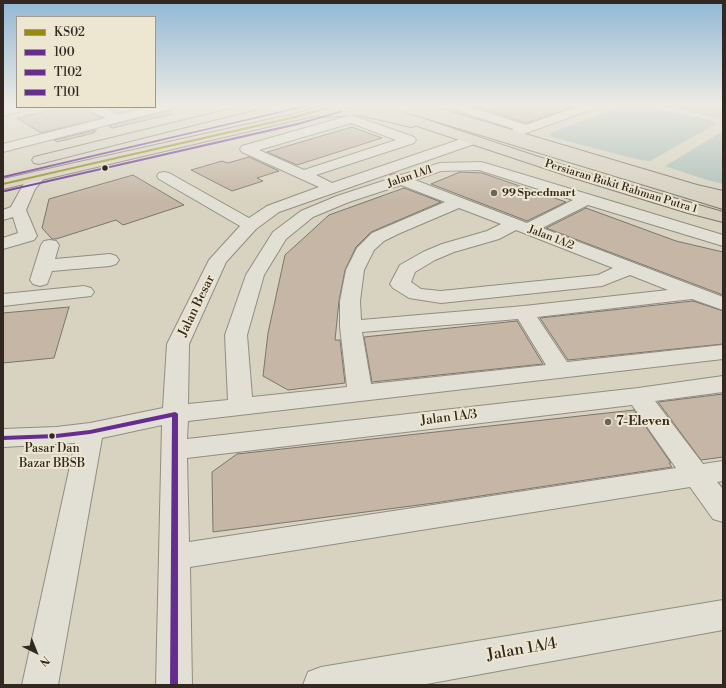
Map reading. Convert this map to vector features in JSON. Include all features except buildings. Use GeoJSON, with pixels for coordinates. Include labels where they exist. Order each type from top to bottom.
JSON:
{"type":"FeatureCollection","features":[{"type":"Feature","properties":{"kind":"main road"},"geometry":{"type":"LineString","coordinates":[[4,176],[47,158],[133,137]]}},
{"type":"Feature","properties":{"kind":"main road"},"geometry":{"type":"LineString","coordinates":[[4,176],[179,137]]}},
{"type":"Feature","properties":{"kind":"main road"},"geometry":{"type":"LineString","coordinates":[[4,176],[40,175],[192,137]]}},
{"type":"Feature","properties":{"kind":"main road","name":"Persiaran Bukit Rahman Putra 1"},"geometry":{"type":"LineString","coordinates":[[464,137],[579,175],[694,210],[723,217]]}},
{"type":"Feature","properties":{"kind":"main road"},"geometry":{"type":"LineString","coordinates":[[502,137],[723,204]]}},
{"type":"Feature","properties":{"kind":"main road","name":"Persiaran Bukit Rahman Putra 1"},"geometry":{"type":"LineString","coordinates":[[517,137],[693,189],[723,196]]}},
{"type":"Feature","properties":{"kind":"street"},"geometry":{"type":"LineString","coordinates":[[11,137],[47,158]]}},
{"type":"Feature","properties":{"kind":"street"},"geometry":{"type":"LineString","coordinates":[[3,148],[45,137]]}},
{"type":"Feature","properties":{"kind":"street"},"geometry":{"type":"LineString","coordinates":[[288,137],[247,149],[332,188]]}},
{"type":"Feature","properties":{"kind":"street"},"geometry":{"type":"LineString","coordinates":[[303,175],[409,140],[401,137]]}},
{"type":"Feature","properties":{"kind":"street","name":"Jalan Besar"},"geometry":{"type":"LineString","coordinates":[[174,685],[174,450],[178,344],[218,260],[250,225],[273,210],[378,171],[472,140]]}},
{"type":"Feature","properties":{"kind":"street","name":"Jalan 1A/1"},"geometry":{"type":"LineString","coordinates":[[241,407],[236,335],[255,276],[280,236],[307,214],[343,199],[440,167],[480,166],[723,241]]}},
{"type":"Feature","properties":{"kind":"street","name":"Jalan 1A/2"},"geometry":{"type":"LineString","coordinates":[[378,171],[723,304]]}},
{"type":"Feature","properties":{"kind":"street"},"geometry":{"type":"LineString","coordinates":[[3,244],[28,236],[11,212],[28,188],[40,175]]}},
{"type":"Feature","properties":{"kind":"street"},"geometry":{"type":"LineString","coordinates":[[164,176],[250,225]]}},
{"type":"Feature","properties":{"kind":"street"},"geometry":{"type":"LineString","coordinates":[[587,198],[521,226],[448,248],[429,256],[407,269],[400,284],[416,294],[441,297],[602,280],[630,268]]}},
{"type":"Feature","properties":{"kind":"street"},"geometry":{"type":"LineString","coordinates":[[360,394],[351,327],[350,301],[355,270],[366,248],[378,237],[392,230],[460,202]]}},
{"type":"Feature","properties":{"kind":"street"},"geometry":{"type":"LineString","coordinates":[[36,296],[50,245]]}},
{"type":"Feature","properties":{"kind":"street"},"geometry":{"type":"LineString","coordinates":[[44,266],[110,260]]}},
{"type":"Feature","properties":{"kind":"street"},"geometry":{"type":"LineString","coordinates":[[3,300],[84,292]]}},
{"type":"Feature","properties":{"kind":"street"},"geometry":{"type":"LineString","coordinates":[[351,327],[524,312],[694,293]]}},
{"type":"Feature","properties":{"kind":"street"},"geometry":{"type":"LineString","coordinates":[[524,312],[561,371]]}},
{"type":"Feature","properties":{"kind":"street"},"geometry":{"type":"LineString","coordinates":[[3,438],[56,436],[90,432],[175,414],[723,352]]}},
{"type":"Feature","properties":{"kind":"street","name":"Jalan 1A/3"},"geometry":{"type":"LineString","coordinates":[[174,450],[638,396],[723,384]]}},
{"type":"Feature","properties":{"kind":"street"},"geometry":{"type":"LineString","coordinates":[[638,396],[710,473],[723,511]]}},
{"type":"Feature","properties":{"kind":"street"},"geometry":{"type":"LineString","coordinates":[[40,685],[90,432]]}},
{"type":"Feature","properties":{"kind":"street"},"geometry":{"type":"LineString","coordinates":[[174,557],[710,473]]}},
{"type":"Feature","properties":{"kind":"street","name":"Jalan 1A/4"},"geometry":{"type":"LineString","coordinates":[[321,685],[723,615]]}},
{"type":"Feature","properties":{"kind":"shaded area"},"geometry":{"type":"Polygon","coordinates":[[[551,137],[693,137],[650,161],[640,160],[551,137]]]}},
{"type":"Feature","properties":{"kind":"shaded area"},"geometry":{"type":"Polygon","coordinates":[[[713,137],[723,137],[723,184],[665,166],[713,137]]]}},
{"type":"Feature","properties":{"kind":"transit line","name":"T102"},"geometry":{"type":"LineString","coordinates":[[3,177],[174,137]]}},
{"type":"Feature","properties":{"kind":"transit line","name":"KS02"},"geometry":{"type":"LineString","coordinates":[[3,184],[208,137]]}},
{"type":"Feature","properties":{"kind":"transit line","name":"100"},"geometry":{"type":"LineString","coordinates":[[5,191],[241,137]]}},
{"type":"Feature","properties":{"kind":"transit line","name":"T101"},"geometry":{"type":"LineString","coordinates":[[3,438],[56,436],[90,432],[175,414],[174,685]]}},
{"type":"Feature","properties":{"kind":"place","name":"99 Speedmart"},"geometry":{"type":"Point","coordinates":[494,193]}},
{"type":"Feature","properties":{"kind":"place","name":"7-Eleven"},"geometry":{"type":"Point","coordinates":[608,422]}},
{"type":"Feature","properties":{"kind":"place","name":"Pasar Dan Bazar BBSB"},"geometry":{"type":"Point","coordinates":[52,436]}}]}
